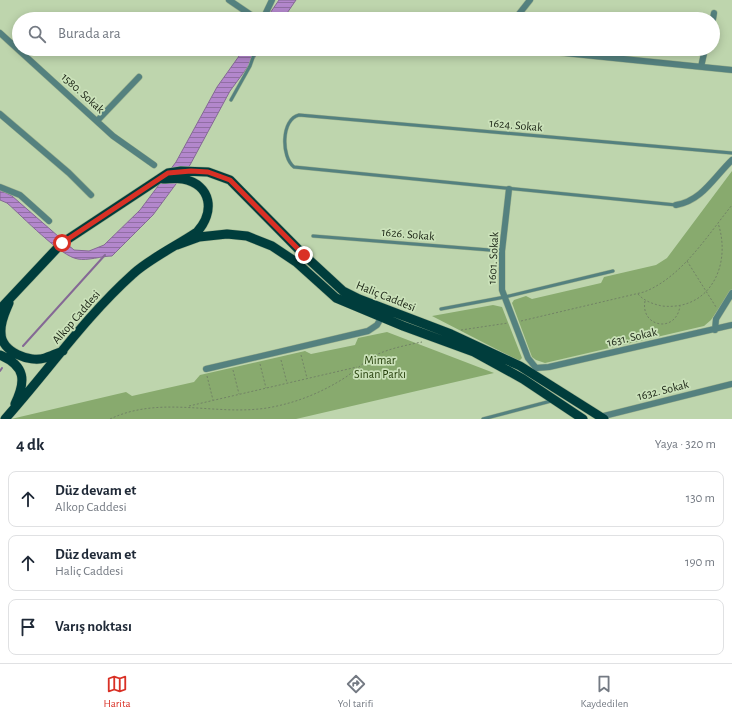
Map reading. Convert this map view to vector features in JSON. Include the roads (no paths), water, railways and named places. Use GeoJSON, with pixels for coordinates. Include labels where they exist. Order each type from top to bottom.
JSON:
{"type":"FeatureCollection","features":[{"type":"Feature","properties":{"kind":"main road","name":"Haliç Caddesi"},"geometry":{"type":"LineString","coordinates":[[160,179],[168,173],[191,171],[208,172],[230,180],[304,255],[343,291],[359,299],[455,336],[534,376],[602,418]]}},
{"type":"Feature","properties":{"kind":"main road"},"geometry":{"type":"LineString","coordinates":[[0,309],[62,243],[160,179],[182,178],[195,183],[207,198],[209,205],[205,223],[197,232],[178,245]]}},
{"type":"Feature","properties":{"kind":"main road","name":"Haliç Caddesi"},"geometry":{"type":"LineString","coordinates":[[178,245],[199,237],[227,234],[247,236],[272,246],[296,262],[336,298],[381,318],[534,376],[555,400],[583,419]]}},
{"type":"Feature","properties":{"kind":"main road","name":"Alkop Caddesi"},"geometry":{"type":"LineString","coordinates":[[8,416],[92,314],[134,273],[178,245]]}},
{"type":"Feature","properties":{"kind":"main road"},"geometry":{"type":"LineString","coordinates":[[13,295],[2,320],[1,335],[5,344],[19,356],[34,359],[44,359],[63,351]]}},
{"type":"Feature","properties":{"kind":"main road"},"geometry":{"type":"LineString","coordinates":[[0,356],[12,361],[19,368],[22,377],[21,391],[8,416]]}},
{"type":"Feature","properties":{"kind":"street"},"geometry":{"type":"LineString","coordinates":[[229,0],[247,12]]}},
{"type":"Feature","properties":{"kind":"street"},"geometry":{"type":"LineString","coordinates":[[266,12],[272,0]]}},
{"type":"Feature","properties":{"kind":"street"},"geometry":{"type":"LineString","coordinates":[[521,12],[530,0]]}},
{"type":"Feature","properties":{"kind":"street","name":"1580. Sokak"},"geometry":{"type":"LineString","coordinates":[[0,33],[12,44]]}},
{"type":"Feature","properties":{"kind":"street","name":"1580. Sokak"},"geometry":{"type":"LineString","coordinates":[[25,56],[113,136],[154,165]]}},
{"type":"Feature","properties":{"kind":"street"},"geometry":{"type":"LineString","coordinates":[[593,56],[732,70]]}},
{"type":"Feature","properties":{"kind":"street"},"geometry":{"type":"LineString","coordinates":[[701,67],[703,56]]}},
{"type":"Feature","properties":{"kind":"street"},"geometry":{"type":"LineString","coordinates":[[97,121],[139,77]]}},
{"type":"Feature","properties":{"kind":"street"},"geometry":{"type":"LineString","coordinates":[[0,114],[91,195]]}},
{"type":"Feature","properties":{"kind":"street"},"geometry":{"type":"LineString","coordinates":[[676,205],[690,201],[702,193],[732,160]]}},
{"type":"Feature","properties":{"kind":"street"},"geometry":{"type":"LineString","coordinates":[[0,187],[20,195],[49,221]]}},
{"type":"Feature","properties":{"kind":"street","name":"1601. Sokak"},"geometry":{"type":"LineString","coordinates":[[509,189],[502,251],[501,283],[534,376]]}},
{"type":"Feature","properties":{"kind":"street"},"geometry":{"type":"LineString","coordinates":[[715,330],[715,324],[719,313],[732,293]]}},
{"type":"Feature","properties":{"kind":"street"},"geometry":{"type":"LineString","coordinates":[[206,369],[368,331],[377,325],[381,318]]}},
{"type":"Feature","properties":{"kind":"street","name":"1631. Sokak"},"geometry":{"type":"LineString","coordinates":[[534,376],[556,365],[732,325]]}},
{"type":"Feature","properties":{"kind":"street","name":"1632. Sokak"},"geometry":{"type":"LineString","coordinates":[[602,418],[732,384]]}},
{"type":"Feature","properties":{"kind":"lane"},"geometry":{"type":"LineString","coordinates":[[231,100],[250,66],[254,56]]}},
{"type":"Feature","properties":{"kind":"lane","name":"1624. Sokak"},"geometry":{"type":"LineString","coordinates":[[509,189],[294,167],[286,156],[286,128],[290,120],[299,115],[732,153]]}},
{"type":"Feature","properties":{"kind":"lane"},"geometry":{"type":"LineString","coordinates":[[509,189],[676,205]]}},
{"type":"Feature","properties":{"kind":"lane","name":"1626. Sokak"},"geometry":{"type":"LineString","coordinates":[[313,236],[502,251]]}},
{"type":"Feature","properties":{"kind":"lane"},"geometry":{"type":"LineString","coordinates":[[441,309],[505,297],[613,271]]}},
{"type":"Feature","properties":{"kind":"lane"},"geometry":{"type":"LineString","coordinates":[[484,419],[555,400]]}},
{"type":"Feature","properties":{"kind":"waterway"},"geometry":{"type":"LineString","coordinates":[[23,346],[105,255]]}},
{"type":"Feature","properties":{"kind":"park label","name":"Mimar Sinan Parkı"},"geometry":{"type":"Point","coordinates":[380,367]}}]}
